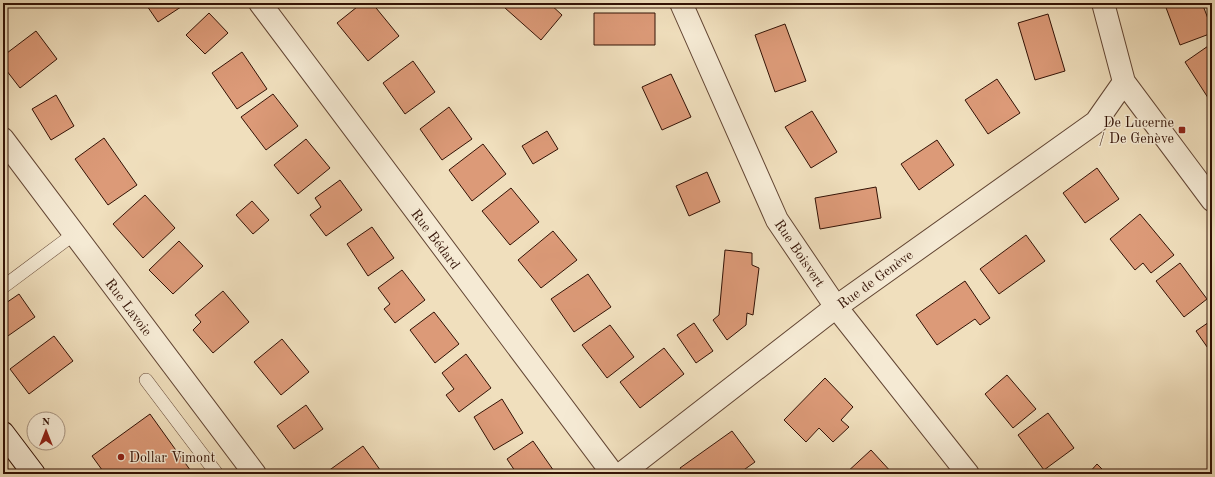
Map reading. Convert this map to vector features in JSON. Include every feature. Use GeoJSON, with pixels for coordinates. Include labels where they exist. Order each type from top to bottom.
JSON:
{"type":"FeatureCollection","features":[{"type":"Feature","properties":{"kind":"street","name":"Rue Bédard"},"geometry":{"type":"LineString","coordinates":[[260,3],[613,474]]}},
{"type":"Feature","properties":{"kind":"street","name":"Rue Boisvert"},"geometry":{"type":"LineString","coordinates":[[681,3],[777,220],[836,307],[968,474]]}},
{"type":"Feature","properties":{"kind":"street"},"geometry":{"type":"LineString","coordinates":[[1103,3],[1124,82],[1212,200]]}},
{"type":"Feature","properties":{"kind":"street","name":"Rue de Genève"},"geometry":{"type":"LineString","coordinates":[[621,474],[836,307],[1096,122],[1124,82]]}},
{"type":"Feature","properties":{"kind":"street","name":"Rue Lavoie"},"geometry":{"type":"LineString","coordinates":[[3,139],[256,474]]}},
{"type":"Feature","properties":{"kind":"street"},"geometry":{"type":"LineString","coordinates":[[3,433],[34,474]]}},
{"type":"Feature","properties":{"kind":"lane"},"geometry":{"type":"LineString","coordinates":[[3,286],[74,234]]}},
{"type":"Feature","properties":{"kind":"lane"},"geometry":{"type":"LineString","coordinates":[[146,380],[217,474]]}},
{"type":"Feature","properties":{"kind":"building"},"geometry":{"type":"Polygon","coordinates":[[[145,3],[187,3],[158,22],[145,3]]]}},
{"type":"Feature","properties":{"kind":"building"},"geometry":{"type":"Polygon","coordinates":[[[362,3],[372,3],[399,36],[368,61],[337,23],[362,3]]]}},
{"type":"Feature","properties":{"kind":"building"},"geometry":{"type":"Polygon","coordinates":[[[510,3],[549,3],[562,15],[541,40],[505,8],[510,3]]]}},
{"type":"Feature","properties":{"kind":"building"},"geometry":{"type":"Polygon","coordinates":[[[741,3],[755,3],[742,7],[741,3]]]}},
{"type":"Feature","properties":{"kind":"building"},"geometry":{"type":"Polygon","coordinates":[[[1170,3],[1202,3],[1212,29],[1212,33],[1180,45],[1165,5],[1170,3]]]}},
{"type":"Feature","properties":{"kind":"building"},"geometry":{"type":"Polygon","coordinates":[[[209,13],[228,33],[205,54],[186,35],[209,13]]]}},
{"type":"Feature","properties":{"kind":"building"},"geometry":{"type":"Polygon","coordinates":[[[594,13],[655,13],[655,45],[594,45],[594,13]]]}},
{"type":"Feature","properties":{"kind":"building"},"geometry":{"type":"Polygon","coordinates":[[[1048,14],[1065,71],[1035,80],[1018,23],[1048,14]]]}},
{"type":"Feature","properties":{"kind":"building"},"geometry":{"type":"Polygon","coordinates":[[[785,24],[806,81],[775,92],[755,35],[785,24]]]}},
{"type":"Feature","properties":{"kind":"building"},"geometry":{"type":"Polygon","coordinates":[[[36,31],[57,59],[20,88],[3,66],[3,56],[36,31]]]}},
{"type":"Feature","properties":{"kind":"building"},"geometry":{"type":"Polygon","coordinates":[[[1211,44],[1212,45],[1212,104],[1185,62],[1211,44]]]}},
{"type":"Feature","properties":{"kind":"building"},"geometry":{"type":"Polygon","coordinates":[[[242,52],[267,89],[237,109],[212,73],[242,52]]]}},
{"type":"Feature","properties":{"kind":"building"},"geometry":{"type":"Polygon","coordinates":[[[413,61],[435,92],[405,114],[383,83],[413,61]]]}},
{"type":"Feature","properties":{"kind":"building"},"geometry":{"type":"Polygon","coordinates":[[[671,74],[691,117],[662,130],[642,87],[671,74]]]}},
{"type":"Feature","properties":{"kind":"building"},"geometry":{"type":"Polygon","coordinates":[[[997,79],[1020,113],[988,134],[965,100],[997,79]]]}},
{"type":"Feature","properties":{"kind":"building"},"geometry":{"type":"Polygon","coordinates":[[[273,94],[298,126],[266,150],[241,117],[273,94]]]}},
{"type":"Feature","properties":{"kind":"building"},"geometry":{"type":"Polygon","coordinates":[[[56,95],[74,126],[51,140],[32,109],[56,95]]]}},
{"type":"Feature","properties":{"kind":"building"},"geometry":{"type":"Polygon","coordinates":[[[449,107],[472,139],[442,160],[420,129],[449,107]]]}},
{"type":"Feature","properties":{"kind":"building"},"geometry":{"type":"Polygon","coordinates":[[[812,111],[837,152],[811,168],[785,127],[812,111]]]}},
{"type":"Feature","properties":{"kind":"building"},"geometry":{"type":"Polygon","coordinates":[[[547,131],[558,149],[533,164],[522,146],[547,131]]]}},
{"type":"Feature","properties":{"kind":"building"},"geometry":{"type":"Polygon","coordinates":[[[104,138],[137,185],[108,205],[75,159],[104,138]]]}},
{"type":"Feature","properties":{"kind":"building"},"geometry":{"type":"Polygon","coordinates":[[[306,139],[330,168],[298,194],[274,165],[306,139]]]}},
{"type":"Feature","properties":{"kind":"building"},"geometry":{"type":"Polygon","coordinates":[[[937,140],[954,165],[919,190],[901,164],[937,140]]]}},
{"type":"Feature","properties":{"kind":"building"},"geometry":{"type":"Polygon","coordinates":[[[483,144],[506,174],[472,201],[449,170],[483,144]]]}},
{"type":"Feature","properties":{"kind":"building"},"geometry":{"type":"Polygon","coordinates":[[[1097,168],[1119,199],[1085,223],[1063,193],[1097,168]]]}},
{"type":"Feature","properties":{"kind":"building"},"geometry":{"type":"Polygon","coordinates":[[[707,172],[720,202],[689,216],[676,186],[707,172]]]}},
{"type":"Feature","properties":{"kind":"building"},"geometry":{"type":"Polygon","coordinates":[[[340,180],[362,210],[326,236],[310,215],[321,207],[315,198],[340,180]]]}},
{"type":"Feature","properties":{"kind":"building"},"geometry":{"type":"Polygon","coordinates":[[[876,187],[881,218],[820,229],[815,198],[876,187]]]}},
{"type":"Feature","properties":{"kind":"building"},"geometry":{"type":"Polygon","coordinates":[[[511,188],[539,222],[510,245],[482,211],[511,188]]]}},
{"type":"Feature","properties":{"kind":"building"},"geometry":{"type":"Polygon","coordinates":[[[145,195],[175,228],[143,258],[113,224],[145,195]]]}},
{"type":"Feature","properties":{"kind":"building"},"geometry":{"type":"Polygon","coordinates":[[[252,201],[269,220],[253,234],[236,215],[252,201]]]}},
{"type":"Feature","properties":{"kind":"building"},"geometry":{"type":"Polygon","coordinates":[[[1140,214],[1174,255],[1151,273],[1143,263],[1135,270],[1110,239],[1140,214]]]}},
{"type":"Feature","properties":{"kind":"building"},"geometry":{"type":"Polygon","coordinates":[[[372,227],[394,258],[368,276],[347,244],[372,227]]]}},
{"type":"Feature","properties":{"kind":"building"},"geometry":{"type":"Polygon","coordinates":[[[553,231],[577,260],[541,288],[518,260],[553,231]]]}},
{"type":"Feature","properties":{"kind":"building"},"geometry":{"type":"Polygon","coordinates":[[[1026,235],[1045,261],[999,294],[980,269],[1026,235]]]}},
{"type":"Feature","properties":{"kind":"building"},"geometry":{"type":"Polygon","coordinates":[[[179,241],[203,266],[173,294],[149,270],[179,241]]]}},
{"type":"Feature","properties":{"kind":"building"},"geometry":{"type":"Polygon","coordinates":[[[725,250],[752,253],[752,265],[759,268],[753,315],[747,313],[746,325],[727,340],[713,320],[719,315],[725,250]]]}},
{"type":"Feature","properties":{"kind":"building"},"geometry":{"type":"Polygon","coordinates":[[[1180,263],[1207,299],[1184,317],[1156,281],[1180,263]]]}},
{"type":"Feature","properties":{"kind":"building"},"geometry":{"type":"Polygon","coordinates":[[[402,270],[425,300],[395,323],[384,309],[390,304],[378,288],[402,270]]]}},
{"type":"Feature","properties":{"kind":"building"},"geometry":{"type":"Polygon","coordinates":[[[588,274],[611,307],[574,332],[551,299],[588,274]]]}},
{"type":"Feature","properties":{"kind":"building"},"geometry":{"type":"Polygon","coordinates":[[[965,281],[990,318],[980,325],[975,319],[937,345],[916,315],[965,281]]]}},
{"type":"Feature","properties":{"kind":"building"},"geometry":{"type":"Polygon","coordinates":[[[223,291],[249,322],[213,353],[193,330],[201,322],[195,315],[223,291]]]}},
{"type":"Feature","properties":{"kind":"building"},"geometry":{"type":"Polygon","coordinates":[[[19,294],[35,317],[5,338],[3,335],[3,305],[19,294]]]}},
{"type":"Feature","properties":{"kind":"building"},"geometry":{"type":"Polygon","coordinates":[[[434,312],[459,344],[435,363],[410,330],[434,312]]]}},
{"type":"Feature","properties":{"kind":"building"},"geometry":{"type":"Polygon","coordinates":[[[1212,320],[1212,354],[1196,331],[1212,320]]]}},
{"type":"Feature","properties":{"kind":"building"},"geometry":{"type":"Polygon","coordinates":[[[694,323],[713,351],[696,363],[677,335],[694,323]]]}},
{"type":"Feature","properties":{"kind":"building"},"geometry":{"type":"Polygon","coordinates":[[[610,325],[634,357],[607,378],[582,345],[610,325]]]}},
{"type":"Feature","properties":{"kind":"building"},"geometry":{"type":"Polygon","coordinates":[[[54,336],[73,361],[29,394],[10,369],[54,336]]]}},
{"type":"Feature","properties":{"kind":"building"},"geometry":{"type":"Polygon","coordinates":[[[282,339],[309,372],[281,395],[254,362],[282,339]]]}},
{"type":"Feature","properties":{"kind":"building"},"geometry":{"type":"Polygon","coordinates":[[[664,348],[684,374],[640,408],[620,382],[664,348]]]}},
{"type":"Feature","properties":{"kind":"building"},"geometry":{"type":"Polygon","coordinates":[[[466,354],[491,388],[459,412],[446,395],[454,389],[442,373],[466,354]]]}},
{"type":"Feature","properties":{"kind":"building"},"geometry":{"type":"Polygon","coordinates":[[[1007,375],[1036,409],[1013,428],[985,394],[1007,375]]]}},
{"type":"Feature","properties":{"kind":"building"},"geometry":{"type":"Polygon","coordinates":[[[825,378],[853,407],[841,420],[849,427],[833,442],[819,428],[806,442],[784,420],[825,378]]]}},
{"type":"Feature","properties":{"kind":"building"},"geometry":{"type":"Polygon","coordinates":[[[502,399],[523,433],[494,450],[474,417],[502,399]]]}},
{"type":"Feature","properties":{"kind":"building"},"geometry":{"type":"Polygon","coordinates":[[[306,405],[323,429],[294,449],[277,426],[306,405]]]}},
{"type":"Feature","properties":{"kind":"building"},"geometry":{"type":"Polygon","coordinates":[[[1048,413],[1074,448],[1044,470],[1018,435],[1048,413]]]}},
{"type":"Feature","properties":{"kind":"building"},"geometry":{"type":"Polygon","coordinates":[[[150,414],[193,474],[105,474],[92,456],[150,414]]]}},
{"type":"Feature","properties":{"kind":"building"},"geometry":{"type":"Polygon","coordinates":[[[732,431],[755,462],[738,474],[684,474],[680,468],[732,431]]]}},
{"type":"Feature","properties":{"kind":"building"},"geometry":{"type":"Polygon","coordinates":[[[533,441],[556,474],[517,474],[507,459],[533,441]]]}},
{"type":"Feature","properties":{"kind":"building"},"geometry":{"type":"Polygon","coordinates":[[[363,446],[383,474],[324,474],[363,446]]]}},
{"type":"Feature","properties":{"kind":"building"},"geometry":{"type":"Polygon","coordinates":[[[871,450],[893,474],[845,474],[871,450]]]}},
{"type":"Feature","properties":{"kind":"building"},"geometry":{"type":"Polygon","coordinates":[[[1097,464],[1107,474],[1088,474],[1097,464]]]}},
{"type":"Feature","properties":{"kind":"place","name":"De Lucerne / De Genève"},"geometry":{"type":"Point","coordinates":[1182,130]}},
{"type":"Feature","properties":{"kind":"place","name":"Dollar Vimont"},"geometry":{"type":"Point","coordinates":[121,457]}}]}
